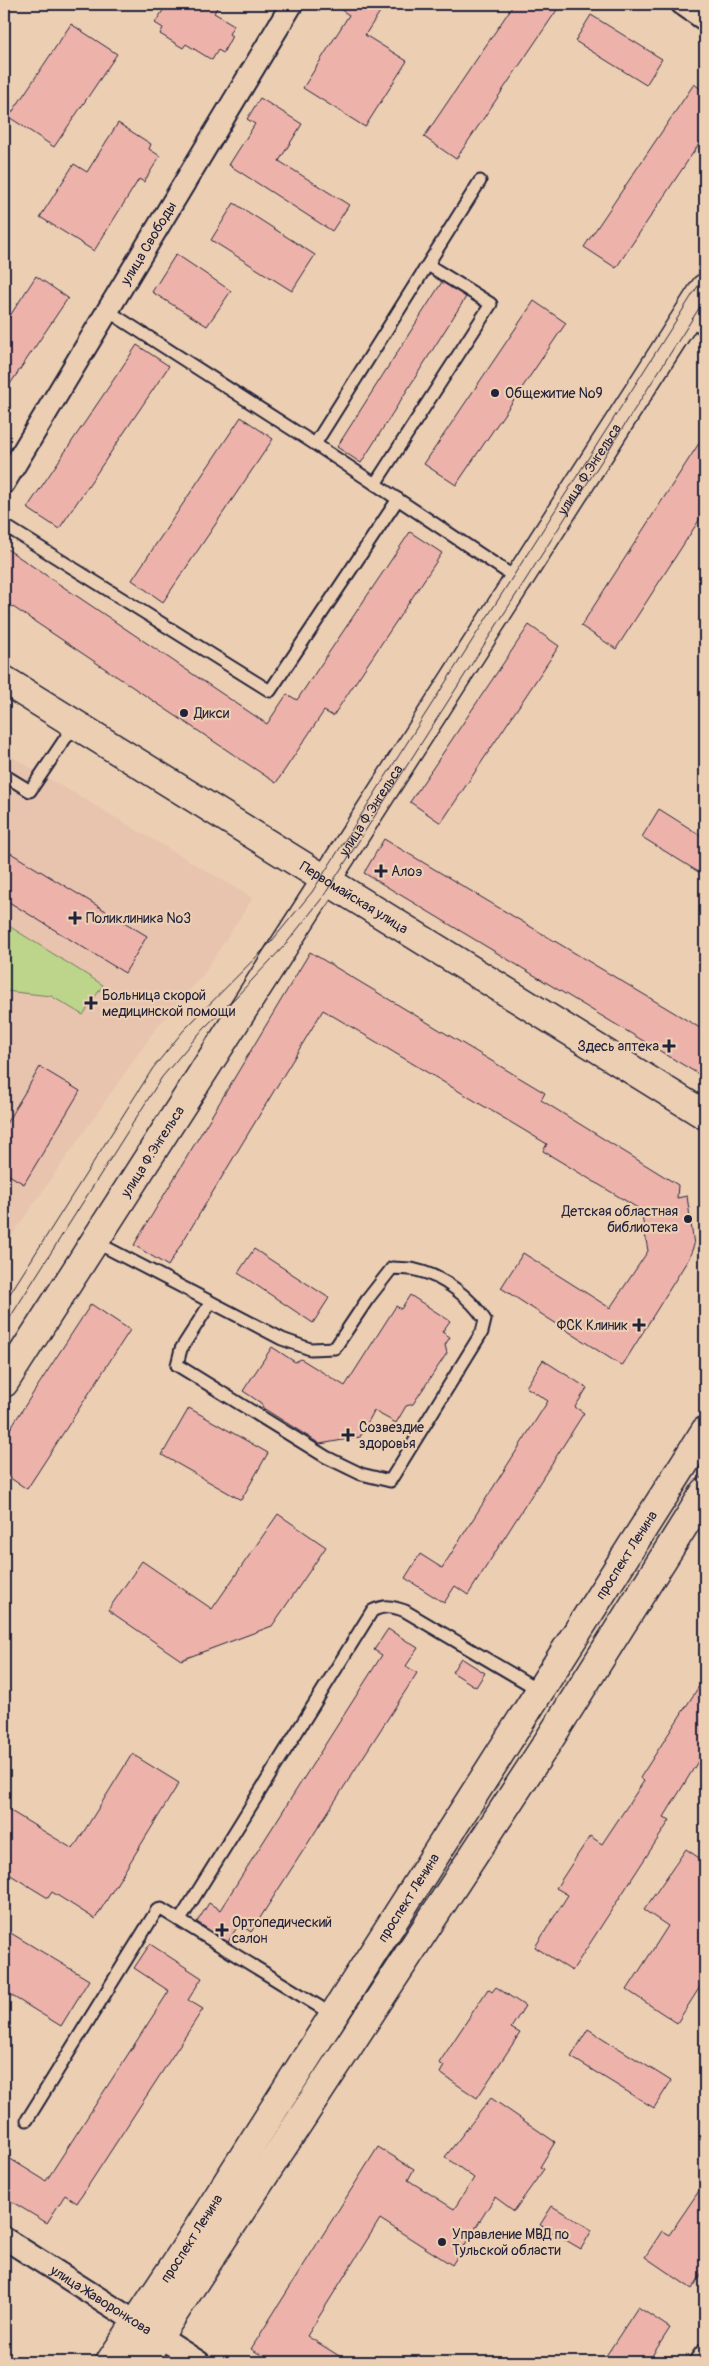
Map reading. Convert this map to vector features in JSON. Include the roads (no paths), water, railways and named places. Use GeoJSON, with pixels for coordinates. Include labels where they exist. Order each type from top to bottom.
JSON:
{"type":"FeatureCollection","features":[{"type":"Feature","properties":{"kind":"main road","name":"улица Ф.Энгельса"},"geometry":{"type":"LineString","coordinates":[[4,1383],[93,1241],[519,580],[696,323],[705,288]]}},
{"type":"Feature","properties":{"kind":"main road","name":"Первомайская улица"},"geometry":{"type":"LineString","coordinates":[[4,680],[705,1115]]}},
{"type":"Feature","properties":{"kind":"main road","name":"проспект Ленина"},"geometry":{"type":"LineString","coordinates":[[142,2362],[147,2330],[333,2015],[705,1431]]}},
{"type":"Feature","properties":{"kind":"main road","name":"проспект Ленина"},"geometry":{"type":"LineString","coordinates":[[110,2362],[147,2330],[549,1740],[705,1492]]}},
{"type":"Feature","properties":{"kind":"street","name":"улица Свободы"},"geometry":{"type":"LineString","coordinates":[[4,483],[292,4]]}},
{"type":"Feature","properties":{"kind":"street"},"geometry":{"type":"LineString","coordinates":[[682,4],[705,20]]}},
{"type":"Feature","properties":{"kind":"street","name":"улица Жаворонкова"},"geometry":{"type":"LineString","coordinates":[[4,2238],[199,2362]]}},
{"type":"Feature","properties":{"kind":"street"},"geometry":{"type":"LineString","coordinates":[[700,2362],[705,2355]]}},
{"type":"Feature","properties":{"kind":"lane"},"geometry":{"type":"LineString","coordinates":[[315,444],[480,181]]}},
{"type":"Feature","properties":{"kind":"lane"},"geometry":{"type":"LineString","coordinates":[[375,484],[491,304],[428,265]]}},
{"type":"Feature","properties":{"kind":"lane"},"geometry":{"type":"LineString","coordinates":[[108,311],[315,444],[519,580]]}},
{"type":"Feature","properties":{"kind":"lane"},"geometry":{"type":"LineString","coordinates":[[4,525],[270,691],[398,499]]}},
{"type":"Feature","properties":{"kind":"lane"},"geometry":{"type":"LineString","coordinates":[[4,775],[30,791],[74,724]]}},
{"type":"Feature","properties":{"kind":"lane"},"geometry":{"type":"LineString","coordinates":[[93,1241],[211,1302],[282,1339],[310,1349],[335,1348],[377,1286],[392,1268],[417,1270],[441,1282],[465,1296],[476,1306],[485,1320],[482,1332],[390,1481],[362,1474],[326,1457],[177,1365],[181,1349],[211,1302]]}},
{"type":"Feature","properties":{"kind":"lane"},"geometry":{"type":"LineString","coordinates":[[180,1920],[372,1611],[382,1606],[393,1606],[405,1611],[539,1690]]}},
{"type":"Feature","properties":{"kind":"lane"},"geometry":{"type":"LineString","coordinates":[[27,2120],[157,1910],[165,1910],[333,2015]]}},
{"type":"Feature","properties":{"kind":"tram line"},"geometry":{"type":"LineString","coordinates":[[4,1303],[153,1068],[184,1030],[271,942],[312,892],[705,275]]}},
{"type":"Feature","properties":{"kind":"tram line"},"geometry":{"type":"LineString","coordinates":[[4,1327],[162,1077],[204,1028],[285,945],[323,897],[705,299]]}},
{"type":"Feature","properties":{"kind":"place","name":"Общежитие №9"},"geometry":{"type":"Point","coordinates":[495,393]}},
{"type":"Feature","properties":{"kind":"place","name":"Дикси"},"geometry":{"type":"Point","coordinates":[184,713]}},
{"type":"Feature","properties":{"kind":"place","name":"Алоэ"},"geometry":{"type":"Point","coordinates":[381,871]}},
{"type":"Feature","properties":{"kind":"place","name":"Поликлиника №3"},"geometry":{"type":"Point","coordinates":[75,918]}},
{"type":"Feature","properties":{"kind":"place","name":"Больница скорой медицинской помощи"},"geometry":{"type":"Point","coordinates":[91,1003]}},
{"type":"Feature","properties":{"kind":"place","name":"Здесь аптека"},"geometry":{"type":"Point","coordinates":[669,1046]}},
{"type":"Feature","properties":{"kind":"place","name":"Детская областная библиотека"},"geometry":{"type":"Point","coordinates":[688,1219]}},
{"type":"Feature","properties":{"kind":"place","name":"ФСК Клиник"},"geometry":{"type":"Point","coordinates":[639,1325]}},
{"type":"Feature","properties":{"kind":"place","name":"Созвездие здоровья"},"geometry":{"type":"Point","coordinates":[348,1435]}},
{"type":"Feature","properties":{"kind":"place","name":"Ортопедический салон"},"geometry":{"type":"Point","coordinates":[222,1930]}},
{"type":"Feature","properties":{"kind":"place","name":"Управление МВД по Тульской области"},"geometry":{"type":"Point","coordinates":[442,2242]}}]}
